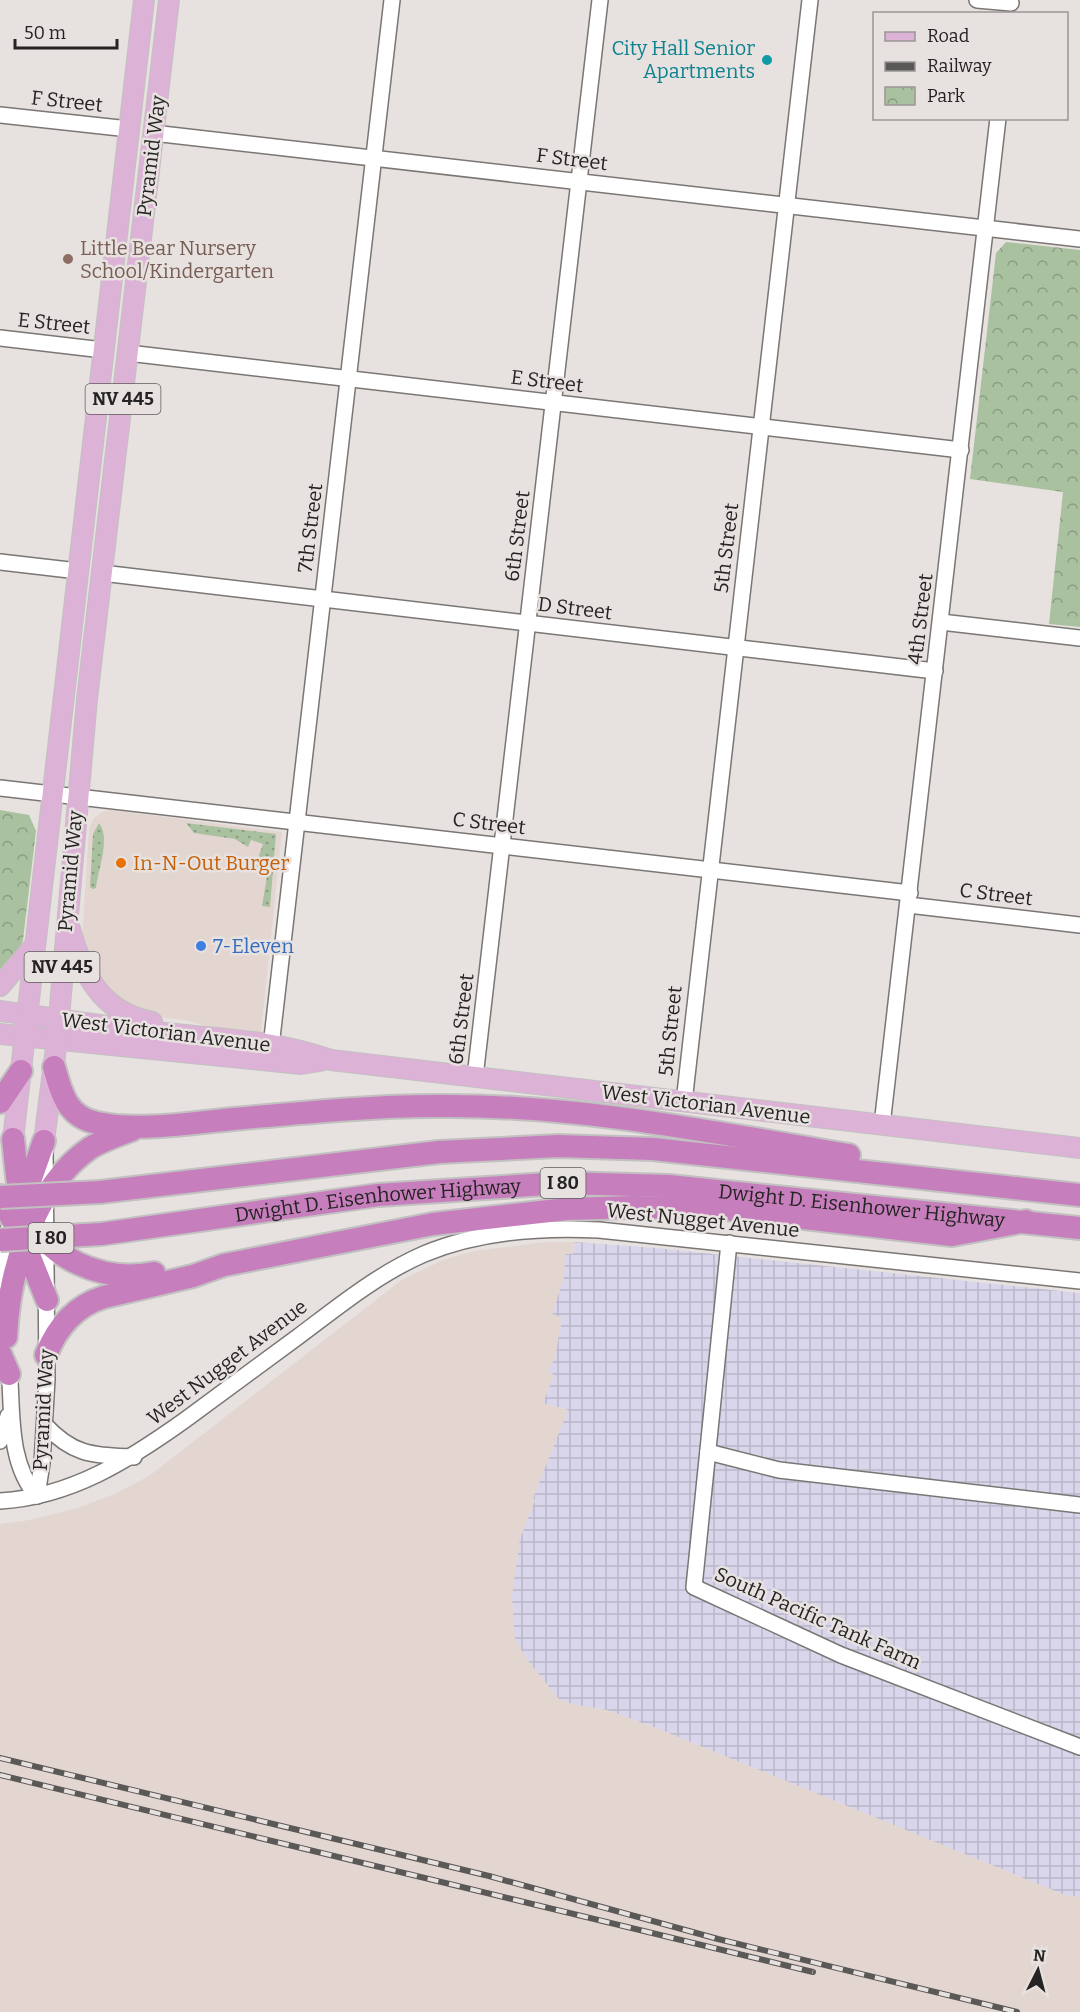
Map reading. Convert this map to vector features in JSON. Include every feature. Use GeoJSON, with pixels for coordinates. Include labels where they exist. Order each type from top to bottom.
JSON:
{"type":"FeatureCollection","features":[{"type":"Feature","properties":{"kind":"highway"},"geometry":{"type":"LineString","coordinates":[[54,1067],[62,1095],[79,1116],[102,1124],[145,1126],[366,1108],[436,1106],[537,1109],[632,1120],[872,1159],[948,1179]]}},
{"type":"Feature","properties":{"kind":"highway"},"geometry":{"type":"LineString","coordinates":[[0,1102],[21,1071]]}},
{"type":"Feature","properties":{"kind":"highway"},"geometry":{"type":"LineString","coordinates":[[14,1222],[46,1198],[66,1168],[92,1147],[145,1126]]}},
{"type":"Feature","properties":{"kind":"highway"},"geometry":{"type":"LineString","coordinates":[[9,1374],[3,1345],[10,1292],[14,1222],[13,1140]]}},
{"type":"Feature","properties":{"kind":"highway"},"geometry":{"type":"LineString","coordinates":[[44,1141],[14,1222],[47,1300]]}},
{"type":"Feature","properties":{"kind":"highway","name":"Dwight D. Eisenhower Highway"},"geometry":{"type":"LineString","coordinates":[[14,1222],[100,1192],[417,1154],[558,1146],[652,1149],[948,1179],[1080,1195]]}},
{"type":"Feature","properties":{"kind":"highway","name":"Dwight D. Eisenhower Highway"},"geometry":{"type":"LineString","coordinates":[[14,1222],[101,1234],[378,1195],[563,1183],[669,1186],[1080,1228]]}},
{"type":"Feature","properties":{"kind":"highway"},"geometry":{"type":"LineString","coordinates":[[46,1355],[62,1325],[81,1307],[92,1301],[193,1276],[224,1265],[433,1224],[567,1209],[633,1207],[725,1209],[952,1235],[1026,1221]]}},
{"type":"Feature","properties":{"kind":"highway"},"geometry":{"type":"LineString","coordinates":[[14,1222],[77,1263],[115,1275],[142,1275],[191,1266],[224,1265]]}},
{"type":"Feature","properties":{"kind":"main road","name":"Pyramid Way"},"geometry":{"type":"LineString","coordinates":[[44,1141],[57,1040],[66,915],[64,796],[78,572],[144,0]]}},
{"type":"Feature","properties":{"kind":"main road","name":"Pyramid Way"},"geometry":{"type":"LineString","coordinates":[[13,1140],[35,945],[64,796],[102,573],[169,0]]}},
{"type":"Feature","properties":{"kind":"main road"},"geometry":{"type":"LineString","coordinates":[[66,915],[84,972],[100,996],[111,1005],[138,1019],[213,1035]]}},
{"type":"Feature","properties":{"kind":"main road"},"geometry":{"type":"LineString","coordinates":[[0,986],[35,945]]}},
{"type":"Feature","properties":{"kind":"main road","name":"West Victorian Avenue"},"geometry":{"type":"LineString","coordinates":[[0,1011],[159,1032],[213,1035],[301,1064],[331,1060],[1080,1148]]}},
{"type":"Feature","properties":{"kind":"main road","name":"West Victorian Avenue"},"geometry":{"type":"LineString","coordinates":[[0,1034],[57,1040],[270,1052]]}},
{"type":"Feature","properties":{"kind":"street","name":"7th Street"},"geometry":{"type":"LineString","coordinates":[[270,1052],[392,0]]}},
{"type":"Feature","properties":{"kind":"street","name":"6th Street"},"geometry":{"type":"LineString","coordinates":[[475,1077],[600,0]]}},
{"type":"Feature","properties":{"kind":"street","name":"5th Street"},"geometry":{"type":"LineString","coordinates":[[684,1102],[810,0]]}},
{"type":"Feature","properties":{"kind":"street"},"geometry":{"type":"LineString","coordinates":[[977,0],[1010,6]]}},
{"type":"Feature","properties":{"kind":"street","name":"F Street"},"geometry":{"type":"LineString","coordinates":[[0,115],[129,129]]}},
{"type":"Feature","properties":{"kind":"street","name":"4th Street"},"geometry":{"type":"LineString","coordinates":[[882,1125],[998,120]]}},
{"type":"Feature","properties":{"kind":"street","name":"F Street"},"geometry":{"type":"LineString","coordinates":[[153,133],[1080,239]]}},
{"type":"Feature","properties":{"kind":"street","name":"E Street"},"geometry":{"type":"LineString","coordinates":[[0,338],[103,350]]}},
{"type":"Feature","properties":{"kind":"street","name":"E Street"},"geometry":{"type":"LineString","coordinates":[[128,353],[961,450]]}},
{"type":"Feature","properties":{"kind":"street"},"geometry":{"type":"LineString","coordinates":[[0,562],[78,572]]}},
{"type":"Feature","properties":{"kind":"street","name":"D Street"},"geometry":{"type":"LineString","coordinates":[[102,573],[323,601],[935,671]]}},
{"type":"Feature","properties":{"kind":"street"},"geometry":{"type":"LineString","coordinates":[[941,622],[1080,638]]}},
{"type":"Feature","properties":{"kind":"street","name":"C Street"},"geometry":{"type":"LineString","coordinates":[[0,788],[710,870],[1080,925]]}},
{"type":"Feature","properties":{"kind":"street","name":"Pyramid Way"},"geometry":{"type":"LineString","coordinates":[[44,1141],[46,1198]]}},
{"type":"Feature","properties":{"kind":"street","name":"West Nugget Avenue"},"geometry":{"type":"LineString","coordinates":[[0,1502],[37,1496],[85,1480],[134,1457],[366,1286],[407,1262],[442,1247],[500,1234],[574,1229],[729,1243],[1080,1281]]}},
{"type":"Feature","properties":{"kind":"street","name":"South Pacific Tank Farm"},"geometry":{"type":"LineString","coordinates":[[729,1243],[694,1587],[841,1655],[1080,1747]]}},
{"type":"Feature","properties":{"kind":"street","name":"Pyramid Way"},"geometry":{"type":"LineString","coordinates":[[37,1496],[45,1425],[47,1300]]}},
{"type":"Feature","properties":{"kind":"street","name":"Pyramid Way"},"geometry":{"type":"LineString","coordinates":[[9,1374],[10,1410],[21,1472],[25,1483],[37,1496]]}},
{"type":"Feature","properties":{"kind":"street"},"geometry":{"type":"LineString","coordinates":[[0,1441],[10,1410]]}},
{"type":"Feature","properties":{"kind":"street"},"geometry":{"type":"LineString","coordinates":[[45,1425],[73,1449],[92,1455],[134,1457]]}},
{"type":"Feature","properties":{"kind":"street"},"geometry":{"type":"LineString","coordinates":[[708,1452],[779,1470],[1080,1505]]}},
{"type":"Feature","properties":{"kind":"shaded area"},"geometry":{"type":"Polygon","coordinates":[[[111,810],[282,832],[261,1033],[217,1029],[189,1021],[153,1016],[132,1009],[95,978],[82,937],[89,830],[93,819],[102,812],[111,810]]]}},
{"type":"Feature","properties":{"kind":"shaded area"},"geometry":{"type":"Polygon","coordinates":[[[545,1242],[575,1242],[573,1254],[565,1254],[564,1277],[552,1314],[562,1317],[555,1358],[549,1371],[554,1375],[543,1403],[568,1410],[533,1498],[535,1500],[520,1539],[572,1704],[607,1710],[659,1729],[1070,1897],[1071,1894],[1080,1898],[1080,2012],[0,2012],[0,1524],[30,1520],[78,1508],[114,1494],[149,1476],[403,1279],[443,1260],[473,1251],[545,1242]]]}},
{"type":"Feature","properties":{"kind":"shaded area"},"geometry":{"type":"Polygon","coordinates":[[[575,1242],[657,1248],[1080,1293],[1080,1898],[1071,1895],[1070,1897],[659,1729],[607,1710],[572,1704],[559,1699],[529,1662],[515,1640],[512,1596],[520,1539],[535,1500],[533,1498],[568,1410],[543,1403],[554,1375],[548,1371],[555,1358],[562,1318],[552,1314],[564,1277],[565,1254],[573,1254],[575,1242]]]}},
{"type":"Feature","properties":{"kind":"green space"},"geometry":{"type":"Polygon","coordinates":[[[1006,242],[1080,250],[1080,627],[1049,624],[1063,492],[970,479],[996,253],[1006,242]]]}},
{"type":"Feature","properties":{"kind":"green space"},"geometry":{"type":"Polygon","coordinates":[[[0,810],[29,815],[36,831],[23,940],[20,949],[0,975],[0,810]]]}},
{"type":"Feature","properties":{"kind":"green space"},"geometry":{"type":"Polygon","coordinates":[[[99,823],[104,845],[96,888],[93,889],[90,887],[93,834],[99,823]]]}},
{"type":"Feature","properties":{"kind":"green space"},"geometry":{"type":"Polygon","coordinates":[[[186,823],[276,834],[270,907],[262,906],[268,870],[255,867],[263,844],[251,840],[248,847],[235,839],[194,833],[186,823]]]}},
{"type":"Feature","properties":{"kind":"railway"},"geometry":{"type":"LineString","coordinates":[[0,1758],[489,1876],[718,1939],[1017,2012]]}},
{"type":"Feature","properties":{"kind":"railway"},"geometry":{"type":"LineString","coordinates":[[0,1775],[813,1972]]}},
{"type":"Feature","properties":{"kind":"place","name":"City Hall Senior Apartments"},"geometry":{"type":"Point","coordinates":[767,60]}},
{"type":"Feature","properties":{"kind":"place","name":"Little Bear Nursery School/Kindergarten"},"geometry":{"type":"Point","coordinates":[68,259]}},
{"type":"Feature","properties":{"kind":"place","name":"In-N-Out Burger"},"geometry":{"type":"Point","coordinates":[121,863]}},
{"type":"Feature","properties":{"kind":"place","name":"7-Eleven"},"geometry":{"type":"Point","coordinates":[201,946]}}]}
